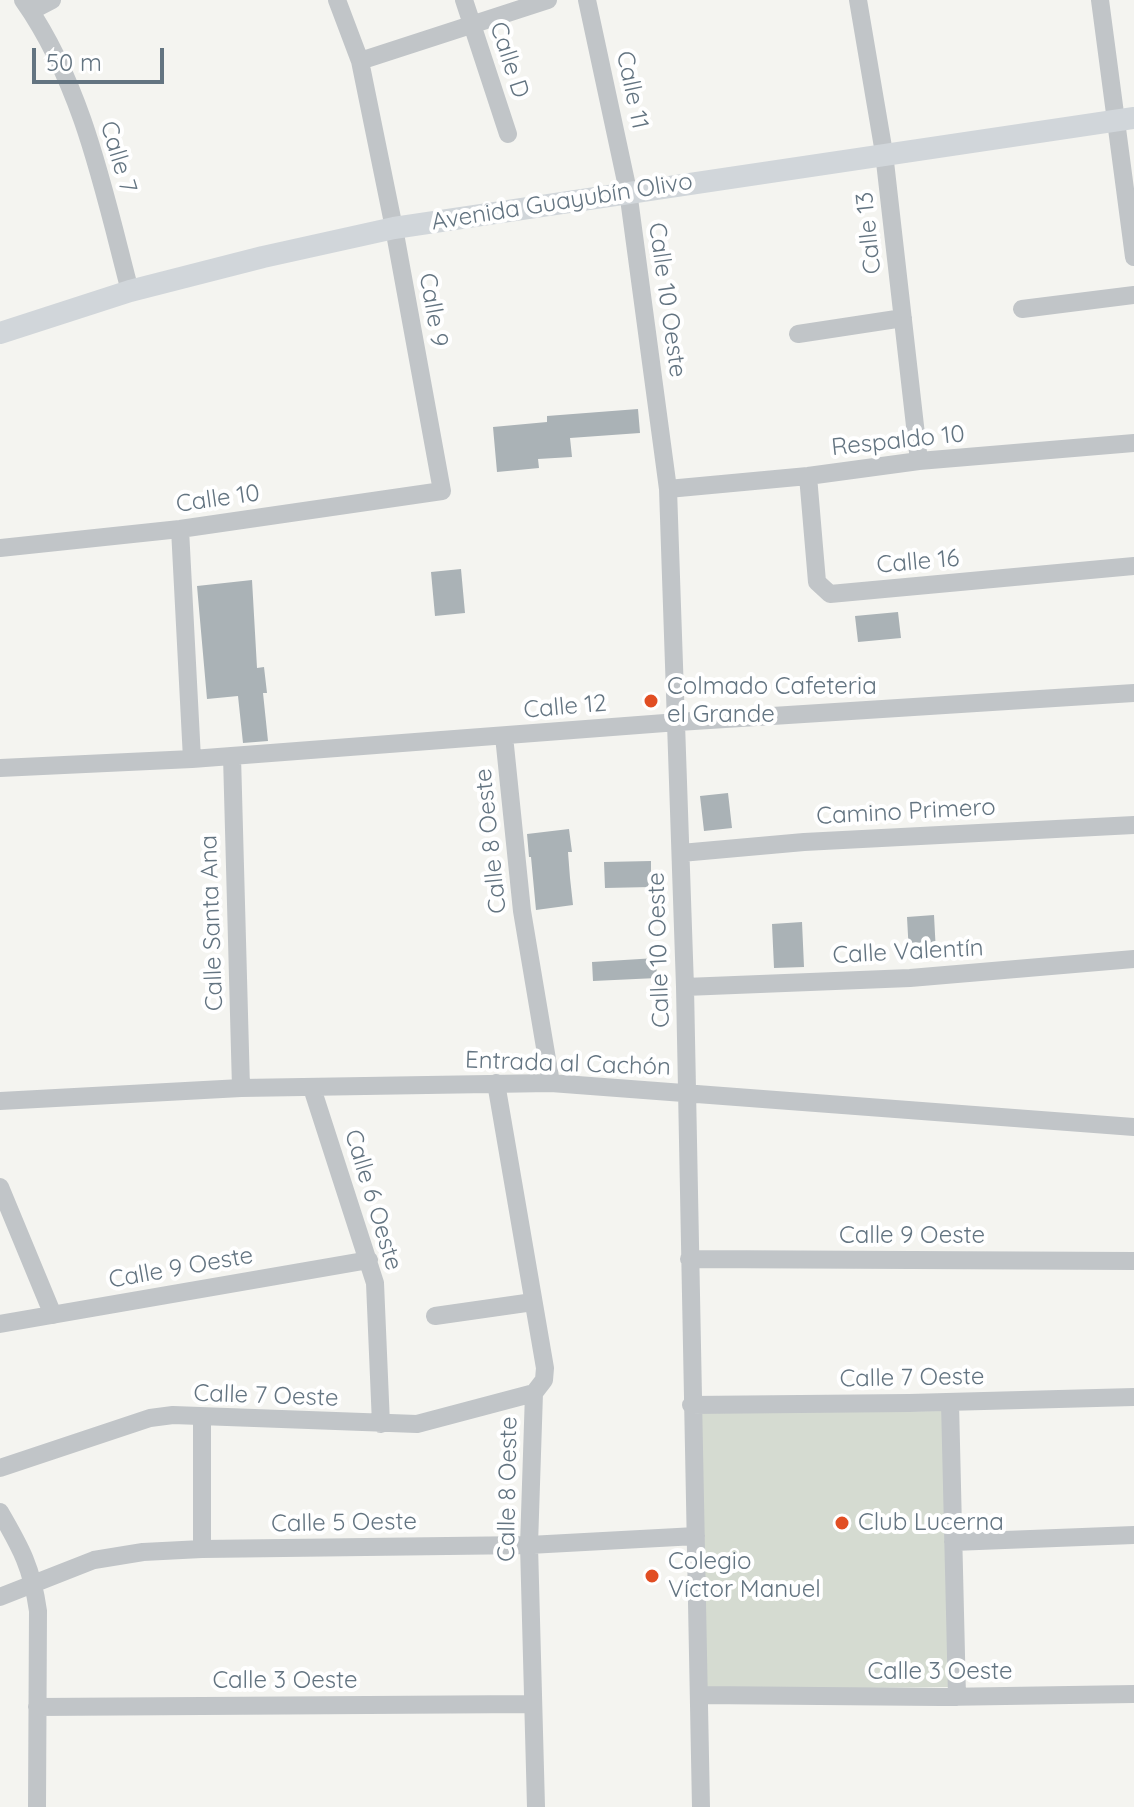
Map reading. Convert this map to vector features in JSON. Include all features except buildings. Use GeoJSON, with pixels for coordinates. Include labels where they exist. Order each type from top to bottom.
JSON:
{"type":"FeatureCollection","features":[{"type":"Feature","properties":{"kind":"main road","name":"Avenida Guayubín Olivo"},"geometry":{"type":"LineString","coordinates":[[0,333],[130,291],[394,228],[1125,119]]}},
{"type":"Feature","properties":{"kind":"street"},"geometry":{"type":"LineString","coordinates":[[27,6],[52,0]]}},
{"type":"Feature","properties":{"kind":"street","name":"Calle 9"},"geometry":{"type":"LineString","coordinates":[[337,0],[360,61],[442,491]]}},
{"type":"Feature","properties":{"kind":"street","name":"Calle D"},"geometry":{"type":"LineString","coordinates":[[464,0],[508,134]]}},
{"type":"Feature","properties":{"kind":"street"},"geometry":{"type":"LineString","coordinates":[[360,61],[548,0]]}},
{"type":"Feature","properties":{"kind":"street","name":"Calle 11"},"geometry":{"type":"LineString","coordinates":[[587,0],[628,191]]}},
{"type":"Feature","properties":{"kind":"street","name":"Calle 13"},"geometry":{"type":"LineString","coordinates":[[858,0],[884,153],[919,461]]}},
{"type":"Feature","properties":{"kind":"street"},"geometry":{"type":"LineString","coordinates":[[1100,0],[1125,119],[1134,257]]}},
{"type":"Feature","properties":{"kind":"street","name":"Calle 7"},"geometry":{"type":"LineString","coordinates":[[27,6],[68,83],[90,143],[130,291]]}},
{"type":"Feature","properties":{"kind":"street","name":"Calle 10 Oeste"},"geometry":{"type":"LineString","coordinates":[[628,191],[668,489],[685,987],[701,1807]]}},
{"type":"Feature","properties":{"kind":"street"},"geometry":{"type":"LineString","coordinates":[[1022,309],[1134,295]]}},
{"type":"Feature","properties":{"kind":"street"},"geometry":{"type":"LineString","coordinates":[[798,334],[903,318]]}},
{"type":"Feature","properties":{"kind":"street","name":"Respaldo 10"},"geometry":{"type":"LineString","coordinates":[[668,489],[808,476],[919,461],[1134,443]]}},
{"type":"Feature","properties":{"kind":"street","name":"Calle 16"},"geometry":{"type":"LineString","coordinates":[[808,476],[817,582],[830,594],[1134,566]]}},
{"type":"Feature","properties":{"kind":"street","name":"Calle 10"},"geometry":{"type":"LineString","coordinates":[[0,548],[180,529],[442,491]]}},
{"type":"Feature","properties":{"kind":"street"},"geometry":{"type":"LineString","coordinates":[[180,529],[192,759]]}},
{"type":"Feature","properties":{"kind":"street","name":"Calle 12"},"geometry":{"type":"LineString","coordinates":[[0,768],[192,759],[678,722],[1134,693]]}},
{"type":"Feature","properties":{"kind":"street","name":"Calle 8 Oeste"},"geometry":{"type":"LineString","coordinates":[[504,736],[522,911],[551,1083]]}},
{"type":"Feature","properties":{"kind":"street","name":"Calle Santa Ana"},"geometry":{"type":"LineString","coordinates":[[232,756],[241,1088]]}},
{"type":"Feature","properties":{"kind":"street","name":"Camino Primero"},"geometry":{"type":"LineString","coordinates":[[681,853],[819,841],[1134,825]]}},
{"type":"Feature","properties":{"kind":"street","name":"Calle Valentín"},"geometry":{"type":"LineString","coordinates":[[685,987],[910,978],[1134,959]]}},
{"type":"Feature","properties":{"kind":"street","name":"Calle 8 Oeste"},"geometry":{"type":"LineString","coordinates":[[496,1083],[545,1368],[544,1380],[534,1393],[529,1545],[536,1807]]}},
{"type":"Feature","properties":{"kind":"street","name":"Entrada al Cachón"},"geometry":{"type":"LineString","coordinates":[[0,1101],[241,1088],[551,1083],[1134,1127]]}},
{"type":"Feature","properties":{"kind":"street","name":"Calle 6 Oeste"},"geometry":{"type":"LineString","coordinates":[[312,1088],[375,1283],[381,1424]]}},
{"type":"Feature","properties":{"kind":"street"},"geometry":{"type":"LineString","coordinates":[[0,1187],[53,1315]]}},
{"type":"Feature","properties":{"kind":"street","name":"Calle 9 Oeste"},"geometry":{"type":"LineString","coordinates":[[689,1259],[1134,1261]]}},
{"type":"Feature","properties":{"kind":"street","name":"Calle 9 Oeste"},"geometry":{"type":"LineString","coordinates":[[0,1324],[369,1260]]}},
{"type":"Feature","properties":{"kind":"street"},"geometry":{"type":"LineString","coordinates":[[435,1316],[533,1302]]}},
{"type":"Feature","properties":{"kind":"street","name":"Calle 7 Oeste"},"geometry":{"type":"LineString","coordinates":[[0,1468],[150,1418],[173,1415],[417,1424],[534,1393]]}},
{"type":"Feature","properties":{"kind":"street","name":"Calle 7 Oeste"},"geometry":{"type":"LineString","coordinates":[[691,1405],[1134,1397]]}},
{"type":"Feature","properties":{"kind":"street"},"geometry":{"type":"LineString","coordinates":[[950,1402],[957,1697]]}},
{"type":"Feature","properties":{"kind":"street"},"geometry":{"type":"LineString","coordinates":[[202,1418],[202,1549]]}},
{"type":"Feature","properties":{"kind":"street"},"geometry":{"type":"LineString","coordinates":[[0,1512],[26,1556],[38,1611],[37,1807]]}},
{"type":"Feature","properties":{"kind":"street"},"geometry":{"type":"LineString","coordinates":[[953,1542],[1134,1535]]}},
{"type":"Feature","properties":{"kind":"street","name":"Calle 5 Oeste"},"geometry":{"type":"LineString","coordinates":[[0,1597],[117,1554],[202,1549],[529,1545],[696,1536]]}},
{"type":"Feature","properties":{"kind":"street","name":"Calle 3 Oeste"},"geometry":{"type":"LineString","coordinates":[[699,1695],[957,1697],[1134,1694]]}},
{"type":"Feature","properties":{"kind":"street","name":"Calle 3 Oeste"},"geometry":{"type":"LineString","coordinates":[[37,1707],[533,1704]]}},
{"type":"Feature","properties":{"kind":"shaded area"},"geometry":{"type":"Polygon","coordinates":[[[943,1411],[950,1687],[705,1690],[699,1413],[943,1411]]]}},
{"type":"Feature","properties":{"kind":"place","name":"Colmado Cafeteria el Grande"},"geometry":{"type":"Point","coordinates":[651,701]}},
{"type":"Feature","properties":{"kind":"place","name":"Club Lucerna"},"geometry":{"type":"Point","coordinates":[842,1523]}},
{"type":"Feature","properties":{"kind":"place","name":"Colegio Víctor Manuel"},"geometry":{"type":"Point","coordinates":[652,1576]}}]}
